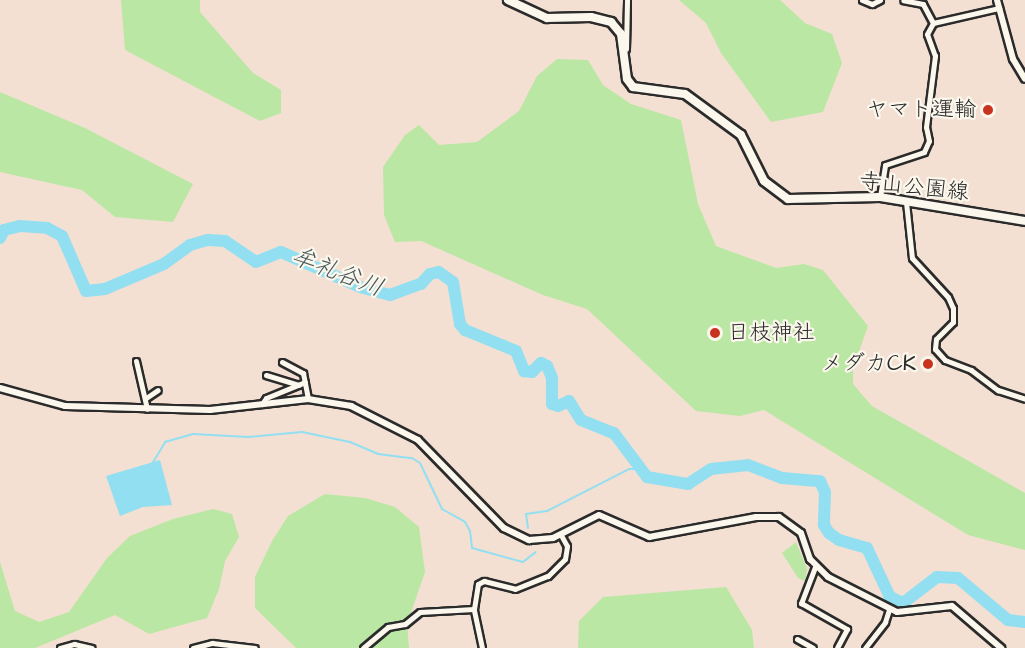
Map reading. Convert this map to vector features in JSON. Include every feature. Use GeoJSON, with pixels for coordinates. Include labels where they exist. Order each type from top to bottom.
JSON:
{"type":"FeatureCollection","features":[{"type":"Feature","properties":{"kind":"main road","name":"寺山公園線"},"geometry":{"type":"LineString","coordinates":[[508,0],[547,18],[602,18],[617,28],[626,49],[627,79],[633,87],[685,94],[741,135],[764,181],[780,196],[796,201],[880,197],[1025,221]]}},
{"type":"Feature","properties":{"kind":"street"},"geometry":{"type":"LineString","coordinates":[[626,49],[627,0]]}},
{"type":"Feature","properties":{"kind":"street"},"geometry":{"type":"LineString","coordinates":[[862,0],[872,4],[880,0]]}},
{"type":"Feature","properties":{"kind":"street"},"geometry":{"type":"LineString","coordinates":[[903,0],[923,4],[933,23]]}},
{"type":"Feature","properties":{"kind":"street"},"geometry":{"type":"LineString","coordinates":[[997,0],[1013,59],[1025,79]]}},
{"type":"Feature","properties":{"kind":"street"},"geometry":{"type":"LineString","coordinates":[[880,197],[885,165],[924,152],[929,141],[926,127],[935,56],[927,34],[933,23],[999,8]]}},
{"type":"Feature","properties":{"kind":"street"},"geometry":{"type":"LineString","coordinates":[[906,202],[912,258],[948,297],[953,308],[953,322],[936,339],[934,349],[945,360],[971,370],[998,390],[1025,399]]}},
{"type":"Feature","properties":{"kind":"street"},"geometry":{"type":"LineString","coordinates":[[136,361],[147,409]]}},
{"type":"Feature","properties":{"kind":"street"},"geometry":{"type":"LineString","coordinates":[[282,362],[303,373],[308,399]]}},
{"type":"Feature","properties":{"kind":"street"},"geometry":{"type":"LineString","coordinates":[[266,375],[298,385]]}},
{"type":"Feature","properties":{"kind":"street"},"geometry":{"type":"LineString","coordinates":[[262,404],[266,398],[305,382]]}},
{"type":"Feature","properties":{"kind":"street"},"geometry":{"type":"LineString","coordinates":[[0,388],[65,406],[210,410],[308,399],[359,409],[410,434],[514,535],[536,540],[561,535],[599,514],[650,537],[768,515],[795,526],[815,567],[889,610],[911,612],[952,606],[1001,648]]}},
{"type":"Feature","properties":{"kind":"street"},"geometry":{"type":"LineString","coordinates":[[146,398],[158,390]]}},
{"type":"Feature","properties":{"kind":"street"},"geometry":{"type":"LineString","coordinates":[[482,648],[474,609],[478,584],[484,581],[515,590],[558,569],[565,559],[567,546],[561,535]]}},
{"type":"Feature","properties":{"kind":"street"},"geometry":{"type":"LineString","coordinates":[[815,567],[801,603],[847,629],[837,648]]}},
{"type":"Feature","properties":{"kind":"street"},"geometry":{"type":"LineString","coordinates":[[363,648],[387,627],[405,624],[420,612],[474,609]]}},
{"type":"Feature","properties":{"kind":"street"},"geometry":{"type":"LineString","coordinates":[[865,648],[885,622],[889,610]]}},
{"type":"Feature","properties":{"kind":"street"},"geometry":{"type":"LineString","coordinates":[[797,639],[813,648]]}},
{"type":"Feature","properties":{"kind":"street"},"geometry":{"type":"LineString","coordinates":[[193,648],[212,643],[255,648]]}},
{"type":"Feature","properties":{"kind":"street"},"geometry":{"type":"LineString","coordinates":[[60,648],[74,644],[92,648]]}},
{"type":"Feature","properties":{"kind":"green space"},"geometry":{"type":"Polygon","coordinates":[[[121,0],[200,0],[200,12],[253,73],[281,90],[281,113],[260,121],[125,50],[121,0]]]}},
{"type":"Feature","properties":{"kind":"green space"},"geometry":{"type":"Polygon","coordinates":[[[679,0],[780,0],[805,23],[832,34],[842,63],[823,112],[771,122],[721,53],[706,23],[679,0]]]}},
{"type":"Feature","properties":{"kind":"green space"},"geometry":{"type":"Polygon","coordinates":[[[557,59],[588,60],[603,85],[631,104],[681,120],[698,204],[716,246],[776,268],[804,264],[823,270],[868,326],[853,368],[853,384],[872,406],[1025,493],[1025,550],[968,535],[764,410],[740,416],[696,411],[587,309],[543,295],[421,241],[395,242],[384,215],[383,167],[405,135],[419,125],[439,145],[477,142],[519,111],[537,76],[557,59]]]}},
{"type":"Feature","properties":{"kind":"green space"},"geometry":{"type":"Polygon","coordinates":[[[0,92],[85,128],[193,184],[173,222],[115,217],[82,190],[0,172],[0,92]]]}},
{"type":"Feature","properties":{"kind":"green space"},"geometry":{"type":"Polygon","coordinates":[[[325,494],[365,498],[395,507],[419,527],[425,572],[407,624],[409,648],[296,648],[255,608],[255,577],[272,541],[288,516],[325,494]]]}},
{"type":"Feature","properties":{"kind":"green space"},"geometry":{"type":"Polygon","coordinates":[[[213,509],[232,514],[239,537],[225,561],[219,589],[207,618],[149,634],[115,615],[35,648],[0,648],[0,562],[15,611],[39,622],[69,612],[107,558],[130,536],[173,519],[213,509]]]}},
{"type":"Feature","properties":{"kind":"green space"},"geometry":{"type":"Polygon","coordinates":[[[796,542],[807,569],[805,581],[798,578],[782,553],[796,542]]]}},
{"type":"Feature","properties":{"kind":"green space"},"geometry":{"type":"Polygon","coordinates":[[[726,587],[752,630],[754,648],[578,648],[579,621],[603,597],[726,587]]]}},
{"type":"Feature","properties":{"kind":"water"},"geometry":{"type":"Polygon","coordinates":[[[160,460],[172,505],[143,507],[120,516],[106,476],[160,460]]]}},
{"type":"Feature","properties":{"kind":"waterway","name":"牟礼谷川"},"geometry":{"type":"LineString","coordinates":[[0,238],[4,230],[20,226],[47,228],[62,236],[86,291],[105,289],[164,264],[190,245],[208,240],[225,241],[256,262],[281,252],[360,287],[390,295],[421,284],[430,274],[439,272],[453,282],[460,324],[465,330],[516,351],[524,371],[532,372],[541,363],[547,366],[552,378],[552,404],[558,406],[569,401],[581,420],[614,433],[647,477],[688,484],[711,469],[748,465],[782,478],[820,481],[825,492],[824,525],[829,533],[839,540],[867,548],[890,597],[903,603],[937,577],[958,578],[1008,620],[1025,622]]}},
{"type":"Feature","properties":{"kind":"waterway"},"geometry":{"type":"LineString","coordinates":[[152,464],[165,442],[193,434],[248,437],[302,432],[350,442],[378,454],[412,458],[420,463],[442,509],[465,522],[470,531],[472,548],[523,562],[536,552]]}},
{"type":"Feature","properties":{"kind":"waterway"},"geometry":{"type":"LineString","coordinates":[[528,528],[526,514],[547,511],[629,469],[639,469]]}},
{"type":"Feature","properties":{"kind":"place","name":"ヤマト運輸"},"geometry":{"type":"Point","coordinates":[988,110]}},
{"type":"Feature","properties":{"kind":"place","name":"日枝神社"},"geometry":{"type":"Point","coordinates":[715,333]}},
{"type":"Feature","properties":{"kind":"place","name":"メダカCK"},"geometry":{"type":"Point","coordinates":[928,364]}}]}
